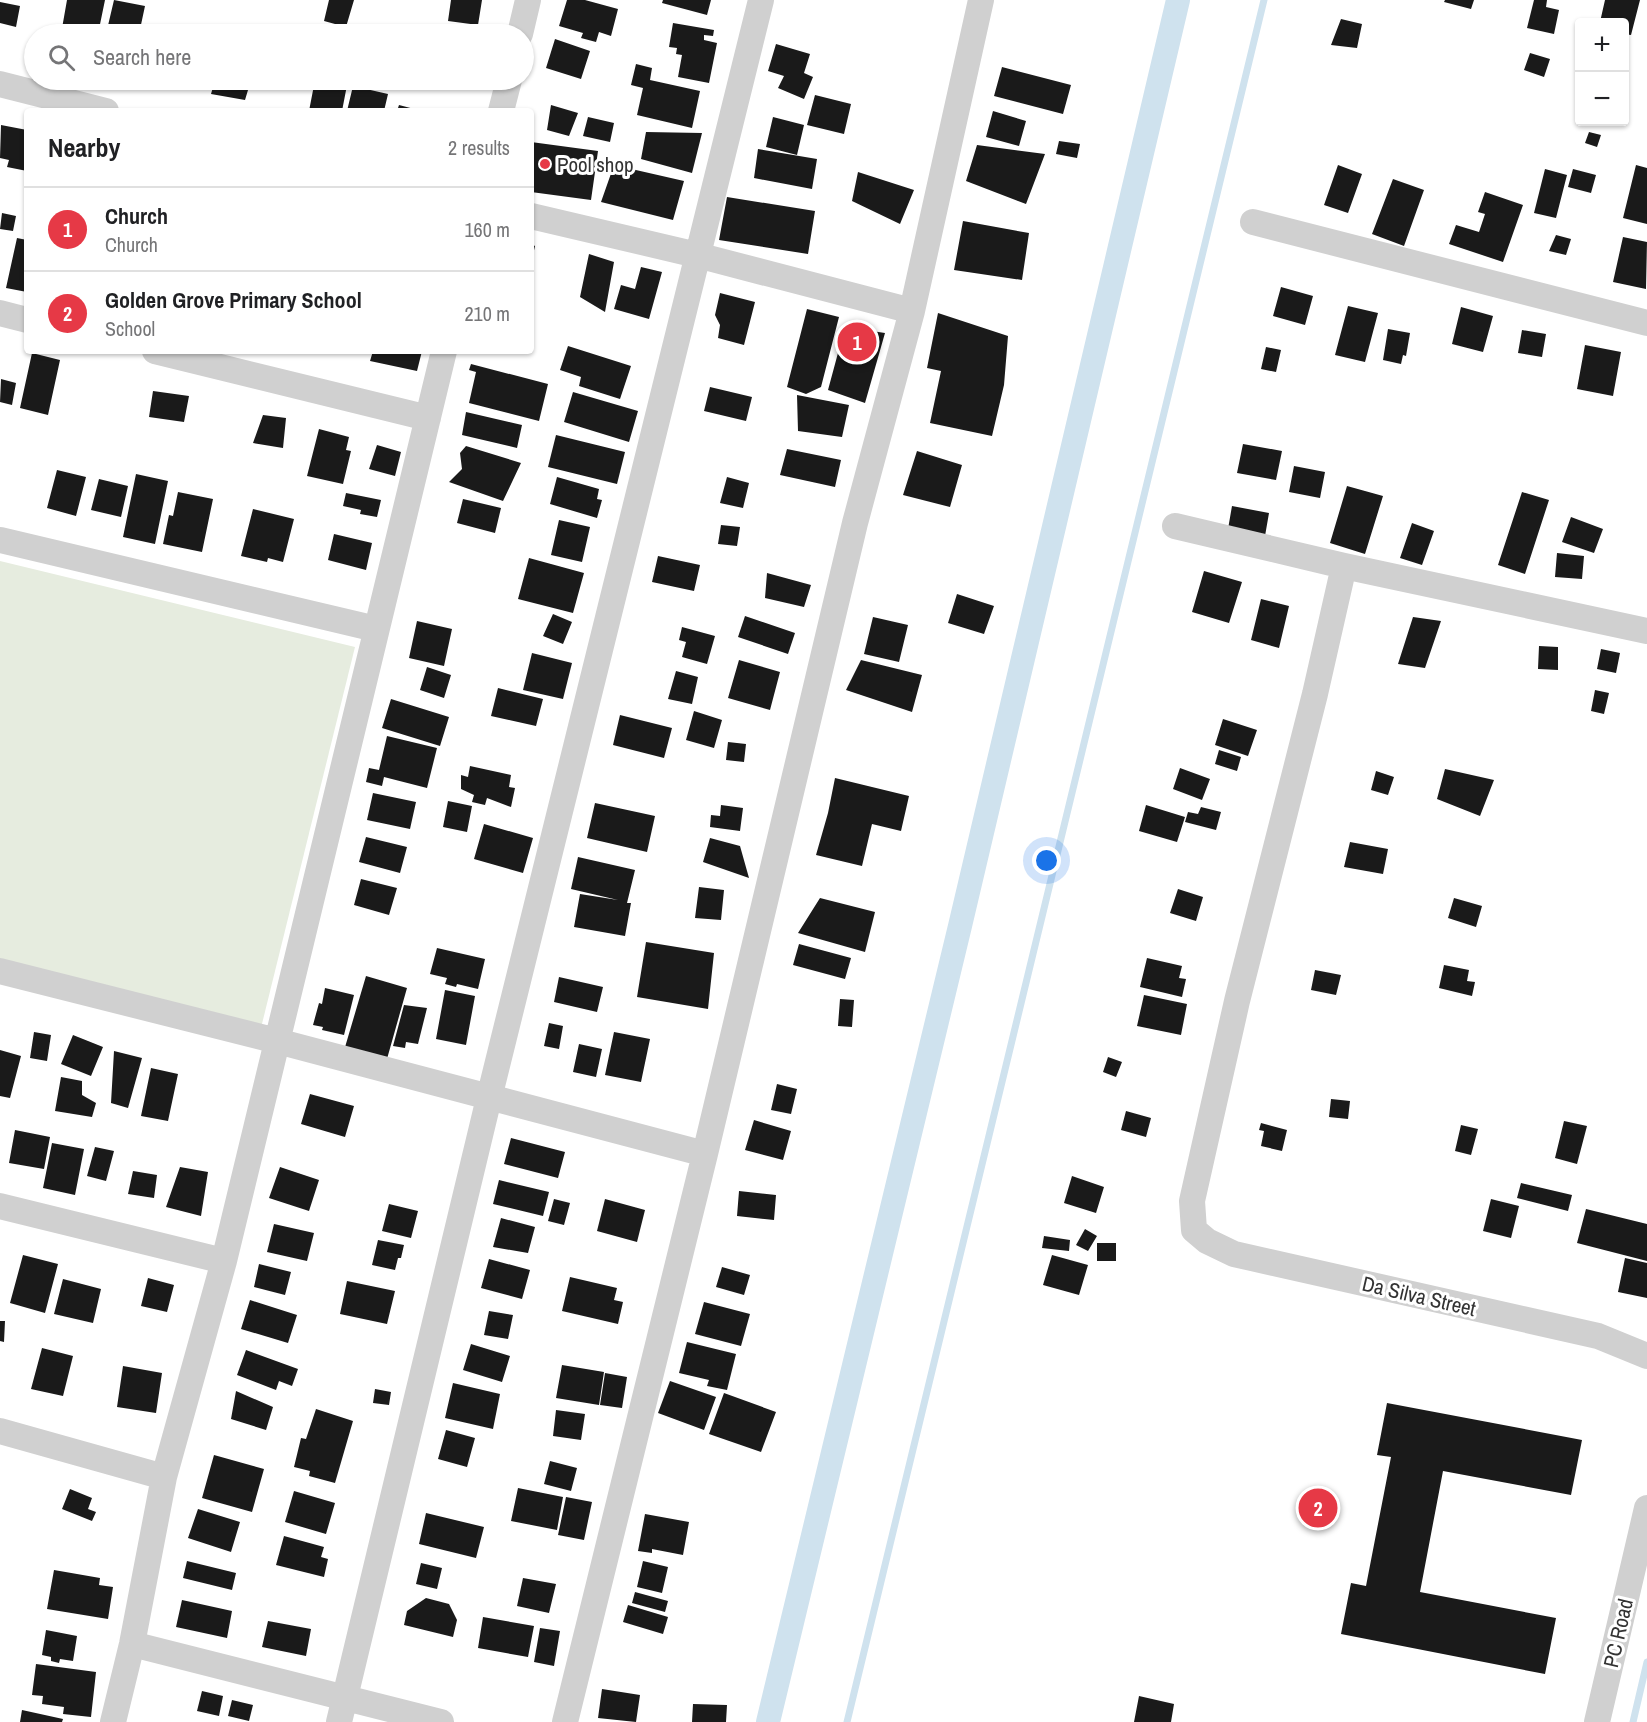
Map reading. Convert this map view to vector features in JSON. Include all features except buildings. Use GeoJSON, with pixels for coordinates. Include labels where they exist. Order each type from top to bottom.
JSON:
{"type":"FeatureCollection","features":[{"type":"Feature","properties":{"kind":"street"},"geometry":{"type":"LineString","coordinates":[[522,24],[528,0]]}},
{"type":"Feature","properties":{"kind":"street"},"geometry":{"type":"LineString","coordinates":[[339,1722],[489,1098],[760,0]]}},
{"type":"Feature","properties":{"kind":"street"},"geometry":{"type":"LineString","coordinates":[[565,1722],[705,1154],[855,523],[912,311],[981,0]]}},
{"type":"Feature","properties":{"kind":"street"},"geometry":{"type":"LineString","coordinates":[[0,84],[94,108]]}},
{"type":"Feature","properties":{"kind":"street"},"geometry":{"type":"LineString","coordinates":[[502,108],[506,90]]}},
{"type":"Feature","properties":{"kind":"street"},"geometry":{"type":"LineString","coordinates":[[534,217],[697,255],[912,311]]}},
{"type":"Feature","properties":{"kind":"street"},"geometry":{"type":"LineString","coordinates":[[1253,222],[1647,323]]}},
{"type":"Feature","properties":{"kind":"street"},"geometry":{"type":"LineString","coordinates":[[0,313],[24,319]]}},
{"type":"Feature","properties":{"kind":"street"},"geometry":{"type":"LineString","coordinates":[[167,354],[428,418]]}},
{"type":"Feature","properties":{"kind":"street"},"geometry":{"type":"LineString","coordinates":[[113,1722],[132,1644],[164,1477],[224,1261],[443,354]]}},
{"type":"Feature","properties":{"kind":"street"},"geometry":{"type":"LineString","coordinates":[[1175,526],[1344,566],[1647,631]]}},
{"type":"Feature","properties":{"kind":"street"},"geometry":{"type":"LineString","coordinates":[[0,540],[376,629]]}},
{"type":"Feature","properties":{"kind":"street","name":"Da Silva Street"},"geometry":{"type":"LineString","coordinates":[[1344,566],[1316,694],[1224,1056],[1192,1201],[1194,1230],[1208,1241],[1234,1254],[1598,1336],[1647,1356]]}},
{"type":"Feature","properties":{"kind":"street"},"geometry":{"type":"LineString","coordinates":[[0,971],[277,1041],[705,1154]]}},
{"type":"Feature","properties":{"kind":"street"},"geometry":{"type":"LineString","coordinates":[[0,1206],[224,1261]]}},
{"type":"Feature","properties":{"kind":"street"},"geometry":{"type":"LineString","coordinates":[[0,1431],[164,1477]]}},
{"type":"Feature","properties":{"kind":"street","name":"PC Road"},"geometry":{"type":"LineString","coordinates":[[1597,1722],[1647,1508]]}},
{"type":"Feature","properties":{"kind":"street"},"geometry":{"type":"LineString","coordinates":[[132,1644],[441,1722]]}},
{"type":"Feature","properties":{"kind":"shaded area"},"geometry":{"type":"Polygon","coordinates":[[[0,561],[355,647],[259,1036],[0,973],[0,561]]]}},
{"type":"Feature","properties":{"kind":"waterway"},"geometry":{"type":"LineString","coordinates":[[768,1722],[960,926],[1178,0]]}},
{"type":"Feature","properties":{"kind":"waterway"},"geometry":{"type":"LineString","coordinates":[[847,1722],[1264,0]]}},
{"type":"Feature","properties":{"kind":"waterway"},"geometry":{"type":"LineString","coordinates":[[1633,1722],[1647,1662]]}},
{"type":"Feature","properties":{"kind":"place","name":"Pool shop"},"geometry":{"type":"Point","coordinates":[545,164]}},
{"type":"Feature","properties":{"kind":"place","name":"Church"},"geometry":{"type":"Point","coordinates":[857,342]}},
{"type":"Feature","properties":{"kind":"place","name":"Golden Grove Primary School"},"geometry":{"type":"Point","coordinates":[1318,1508]}}]}
